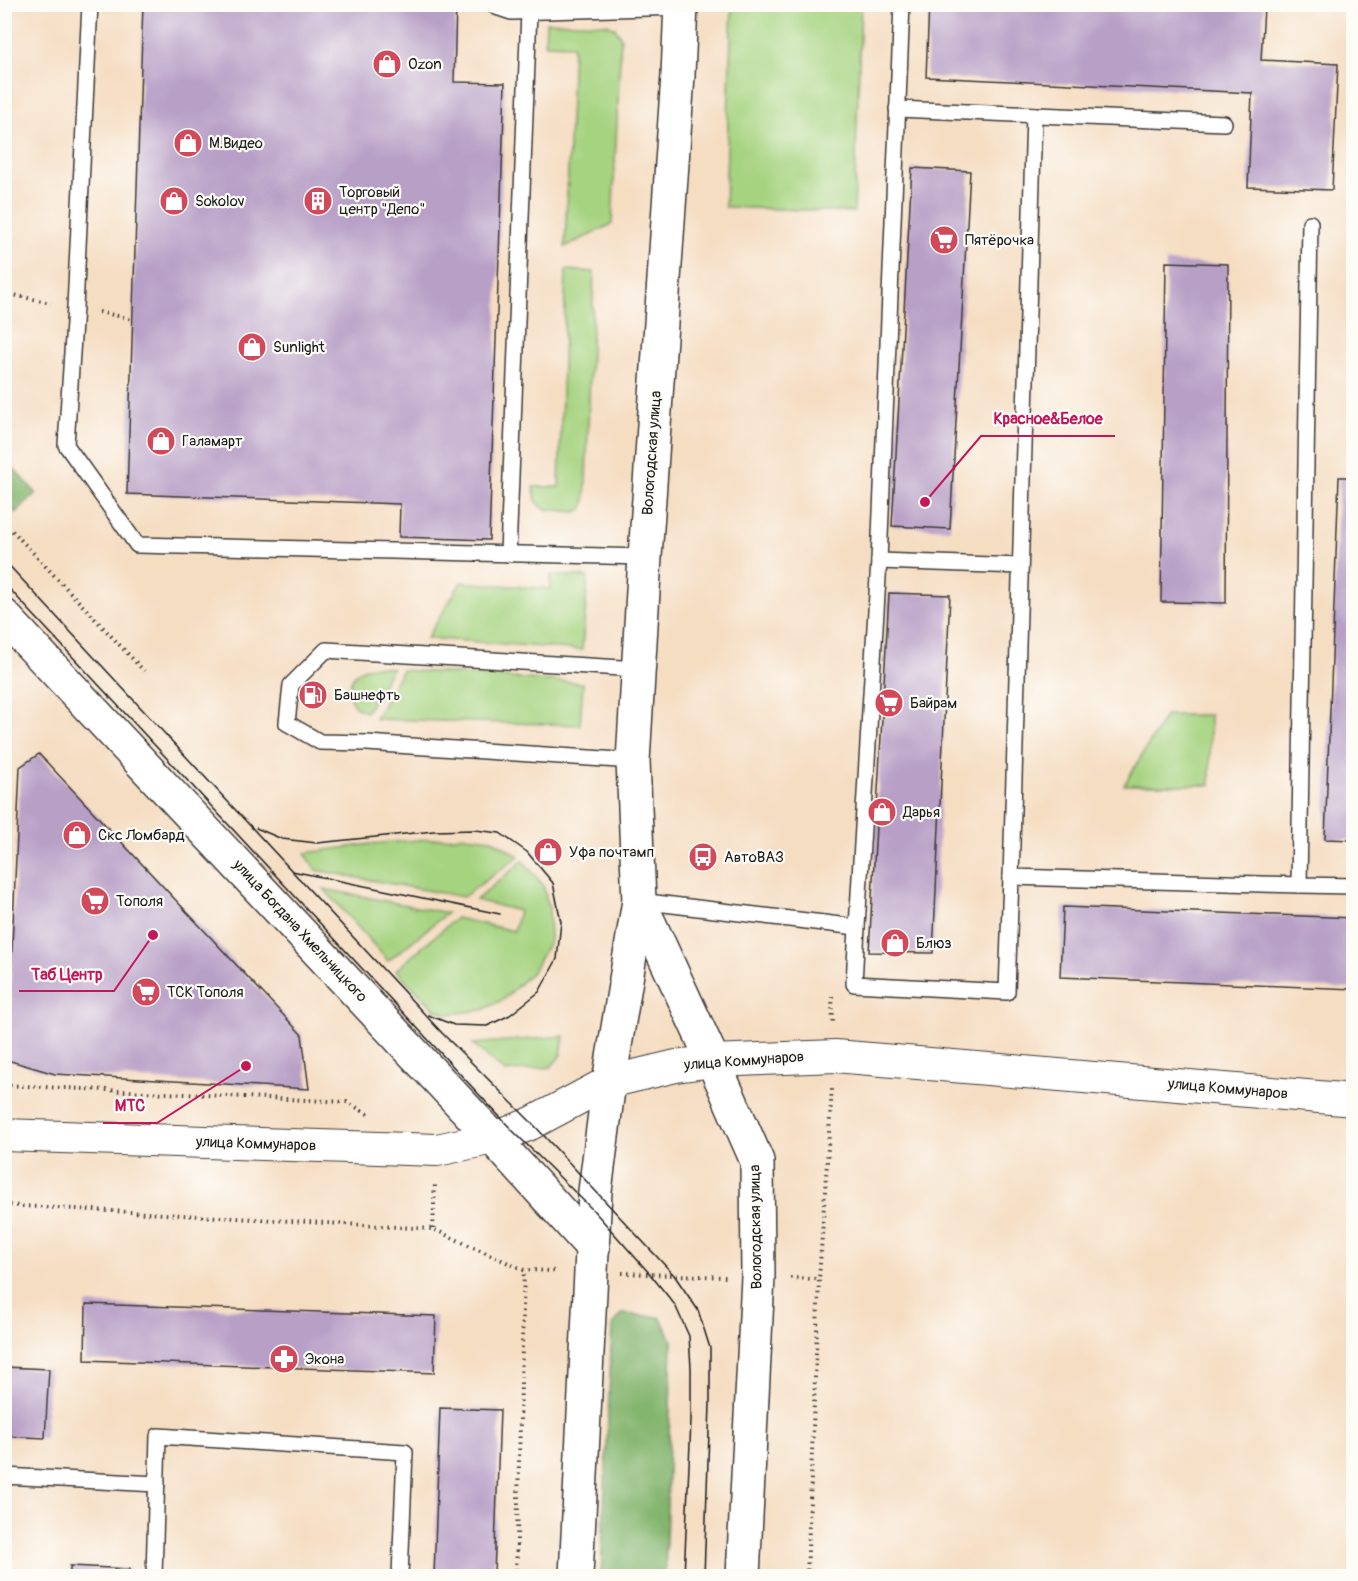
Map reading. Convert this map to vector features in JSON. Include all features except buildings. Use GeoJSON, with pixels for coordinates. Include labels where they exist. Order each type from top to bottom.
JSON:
{"type":"FeatureCollection","features":[{"type":"Feature","properties":{"kind":"main road","name":"Вологодская улица"},"geometry":{"type":"LineString","coordinates":[[576,1576],[595,1191],[609,1082],[639,901],[633,761],[681,6]]}},
{"type":"Feature","properties":{"kind":"main road","name":"улица Богдана Хмельницкого"},"geometry":{"type":"LineString","coordinates":[[4,616],[493,1138],[592,1260]]}},
{"type":"Feature","properties":{"kind":"main road","name":"Вологодская улица"},"geometry":{"type":"LineString","coordinates":[[639,901],[757,1161],[758,1277],[743,1576]]}},
{"type":"Feature","properties":{"kind":"street","name":"улица Коммунаров"},"geometry":{"type":"LineString","coordinates":[[4,1135],[437,1150],[493,1138],[532,1123],[609,1082],[676,1066],[713,1061],[835,1056],[1353,1100]]}},
{"type":"Feature","properties":{"kind":"lane"},"geometry":{"type":"LineString","coordinates":[[90,4],[66,445],[137,545],[645,557]]}},
{"type":"Feature","properties":{"kind":"lane"},"geometry":{"type":"LineString","coordinates":[[493,4],[511,12],[555,7],[681,6]]}},
{"type":"Feature","properties":{"kind":"lane"},"geometry":{"type":"LineString","coordinates":[[902,4],[879,561],[854,984],[1007,992],[1034,115]]}},
{"type":"Feature","properties":{"kind":"lane"},"geometry":{"type":"LineString","coordinates":[[508,554],[529,11]]}},
{"type":"Feature","properties":{"kind":"lane"},"geometry":{"type":"LineString","coordinates":[[897,109],[1224,123]]}},
{"type":"Feature","properties":{"kind":"lane"},"geometry":{"type":"LineString","coordinates":[[1299,885],[1310,223]]}},
{"type":"Feature","properties":{"kind":"lane"},"geometry":{"type":"LineString","coordinates":[[879,561],[1020,566]]}},
{"type":"Feature","properties":{"kind":"lane"},"geometry":{"type":"LineString","coordinates":[[633,761],[320,742],[287,723],[291,685],[326,650],[638,669]]}},
{"type":"Feature","properties":{"kind":"lane"},"geometry":{"type":"LineString","coordinates":[[1011,877],[1353,886]]}},
{"type":"Feature","properties":{"kind":"lane"},"geometry":{"type":"LineString","coordinates":[[639,901],[857,927]]}},
{"type":"Feature","properties":{"kind":"lane"},"geometry":{"type":"LineString","coordinates":[[154,1576],[158,1436],[405,1452],[400,1576]]}},
{"type":"Feature","properties":{"kind":"lane"},"geometry":{"type":"LineString","coordinates":[[4,1476],[157,1484]]}},
{"type":"Feature","properties":{"kind":"path"},"geometry":{"type":"LineString","coordinates":[[4,522],[144,671]]}},
{"type":"Feature","properties":{"kind":"path"},"geometry":{"type":"LineString","coordinates":[[807,1576],[819,1280],[835,1056],[832,996]]}},
{"type":"Feature","properties":{"kind":"path"},"geometry":{"type":"LineString","coordinates":[[4,1085],[347,1102]]}},
{"type":"Feature","properties":{"kind":"path"},"geometry":{"type":"LineString","coordinates":[[4,1205],[433,1230],[524,1270],[592,1260],[758,1277],[819,1280]]}},
{"type":"Feature","properties":{"kind":"path"},"geometry":{"type":"LineString","coordinates":[[516,1576],[524,1270]]}},
{"type":"Feature","properties":{"kind":"green space"},"geometry":{"type":"Polygon","coordinates":[[[732,5],[861,5],[854,212],[725,207],[732,5]]]}},
{"type":"Feature","properties":{"kind":"green space"},"geometry":{"type":"Polygon","coordinates":[[[546,22],[607,24],[615,28],[621,37],[612,224],[565,247],[573,45],[545,44],[546,22]]]}},
{"type":"Feature","properties":{"kind":"green space"},"geometry":{"type":"Polygon","coordinates":[[[566,270],[594,272],[585,503],[582,509],[576,512],[545,509],[537,503],[533,487],[559,487],[566,270]]]}},
{"type":"Feature","properties":{"kind":"green space"},"geometry":{"type":"Polygon","coordinates":[[[5,459],[36,493],[15,513],[5,502],[5,459]]]}},
{"type":"Feature","properties":{"kind":"green space"},"geometry":{"type":"Polygon","coordinates":[[[551,575],[588,577],[582,650],[427,638],[461,582],[550,589],[551,575]]]}},
{"type":"Feature","properties":{"kind":"green space"},"geometry":{"type":"Polygon","coordinates":[[[376,666],[392,668],[366,712],[353,704],[349,688],[357,673],[376,666]]]}},
{"type":"Feature","properties":{"kind":"green space"},"geometry":{"type":"Polygon","coordinates":[[[402,670],[583,683],[580,725],[375,719],[402,670]]]}},
{"type":"Feature","properties":{"kind":"green space"},"geometry":{"type":"Polygon","coordinates":[[[1166,715],[1210,715],[1210,785],[1124,785],[1166,715]]]}},
{"type":"Feature","properties":{"kind":"green space"},"geometry":{"type":"Polygon","coordinates":[[[466,836],[491,839],[519,856],[463,897],[316,870],[305,853],[371,844],[466,836]]]}},
{"type":"Feature","properties":{"kind":"green space"},"geometry":{"type":"Polygon","coordinates":[[[523,861],[543,885],[549,908],[550,940],[533,971],[504,999],[483,1010],[447,1014],[435,1009],[396,970],[456,918],[514,931],[519,911],[476,900],[523,861]]]}},
{"type":"Feature","properties":{"kind":"green space"},"geometry":{"type":"Polygon","coordinates":[[[324,889],[447,913],[388,961],[324,889]]]}},
{"type":"Feature","properties":{"kind":"green space"},"geometry":{"type":"Polygon","coordinates":[[[564,1036],[561,1055],[551,1067],[505,1072],[473,1044],[564,1036]]]}},
{"type":"Feature","properties":{"kind":"green space"},"geometry":{"type":"Polygon","coordinates":[[[622,1314],[660,1317],[672,1340],[665,1576],[601,1576],[612,1326],[622,1314]]]}},
{"type":"Feature","properties":{"kind":"tram line"},"geometry":{"type":"LineString","coordinates":[[4,560],[442,1033],[532,1123],[674,1275],[698,1310],[710,1348],[704,1576]]}},
{"type":"Feature","properties":{"kind":"tram line"},"geometry":{"type":"LineString","coordinates":[[4,583],[513,1131],[594,1211],[675,1305],[689,1336],[691,1368],[684,1576]]}},
{"type":"Feature","properties":{"kind":"tram line"},"geometry":{"type":"LineString","coordinates":[[256,828],[282,839],[317,843],[434,831],[475,830],[500,833],[527,852],[553,883],[561,922],[557,959],[539,992],[510,1015],[487,1026],[454,1025],[428,1015]]}},
{"type":"Feature","properties":{"kind":"tram line"},"geometry":{"type":"LineString","coordinates":[[292,871],[500,914]]}},
{"type":"Feature","properties":{"kind":"place","name":"Ozon"},"geometry":{"type":"Point","coordinates":[387,64]}},
{"type":"Feature","properties":{"kind":"place","name":"М.Видео"},"geometry":{"type":"Point","coordinates":[188,143]}},
{"type":"Feature","properties":{"kind":"place","name":"Sokolov"},"geometry":{"type":"Point","coordinates":[174,201]}},
{"type":"Feature","properties":{"kind":"place","name":"Торговый центр \"Депо\""},"geometry":{"type":"Point","coordinates":[318,201]}},
{"type":"Feature","properties":{"kind":"place","name":"Пятёрочка"},"geometry":{"type":"Point","coordinates":[944,240]}},
{"type":"Feature","properties":{"kind":"place","name":"Sunlight"},"geometry":{"type":"Point","coordinates":[252,347]}},
{"type":"Feature","properties":{"kind":"place","name":"Галамарт"},"geometry":{"type":"Point","coordinates":[161,441]}},
{"type":"Feature","properties":{"kind":"place","name":"Красное&Белое"},"geometry":{"type":"Point","coordinates":[925,502]}},
{"type":"Feature","properties":{"kind":"place","name":"Башнефть"},"geometry":{"type":"Point","coordinates":[313,695]}},
{"type":"Feature","properties":{"kind":"place","name":"Байрам"},"geometry":{"type":"Point","coordinates":[889,703]}},
{"type":"Feature","properties":{"kind":"place","name":"Дарья"},"geometry":{"type":"Point","coordinates":[882,812]}},
{"type":"Feature","properties":{"kind":"place","name":"Скс Ломбард"},"geometry":{"type":"Point","coordinates":[77,835]}},
{"type":"Feature","properties":{"kind":"place","name":"Уфа почтамп"},"geometry":{"type":"Point","coordinates":[548,852]}},
{"type":"Feature","properties":{"kind":"place","name":"АвтоВАЗ"},"geometry":{"type":"Point","coordinates":[703,857]}},
{"type":"Feature","properties":{"kind":"place","name":"Тополя"},"geometry":{"type":"Point","coordinates":[95,901]}},
{"type":"Feature","properties":{"kind":"place","name":"Таб Центр"},"geometry":{"type":"Point","coordinates":[153,935]}},
{"type":"Feature","properties":{"kind":"place","name":"Блюз"},"geometry":{"type":"Point","coordinates":[895,943]}},
{"type":"Feature","properties":{"kind":"place","name":"ТСК Тополя"},"geometry":{"type":"Point","coordinates":[146,992]}},
{"type":"Feature","properties":{"kind":"place","name":"МТС"},"geometry":{"type":"Point","coordinates":[246,1066]}},
{"type":"Feature","properties":{"kind":"place","name":"Экона"},"geometry":{"type":"Point","coordinates":[284,1359]}}]}
